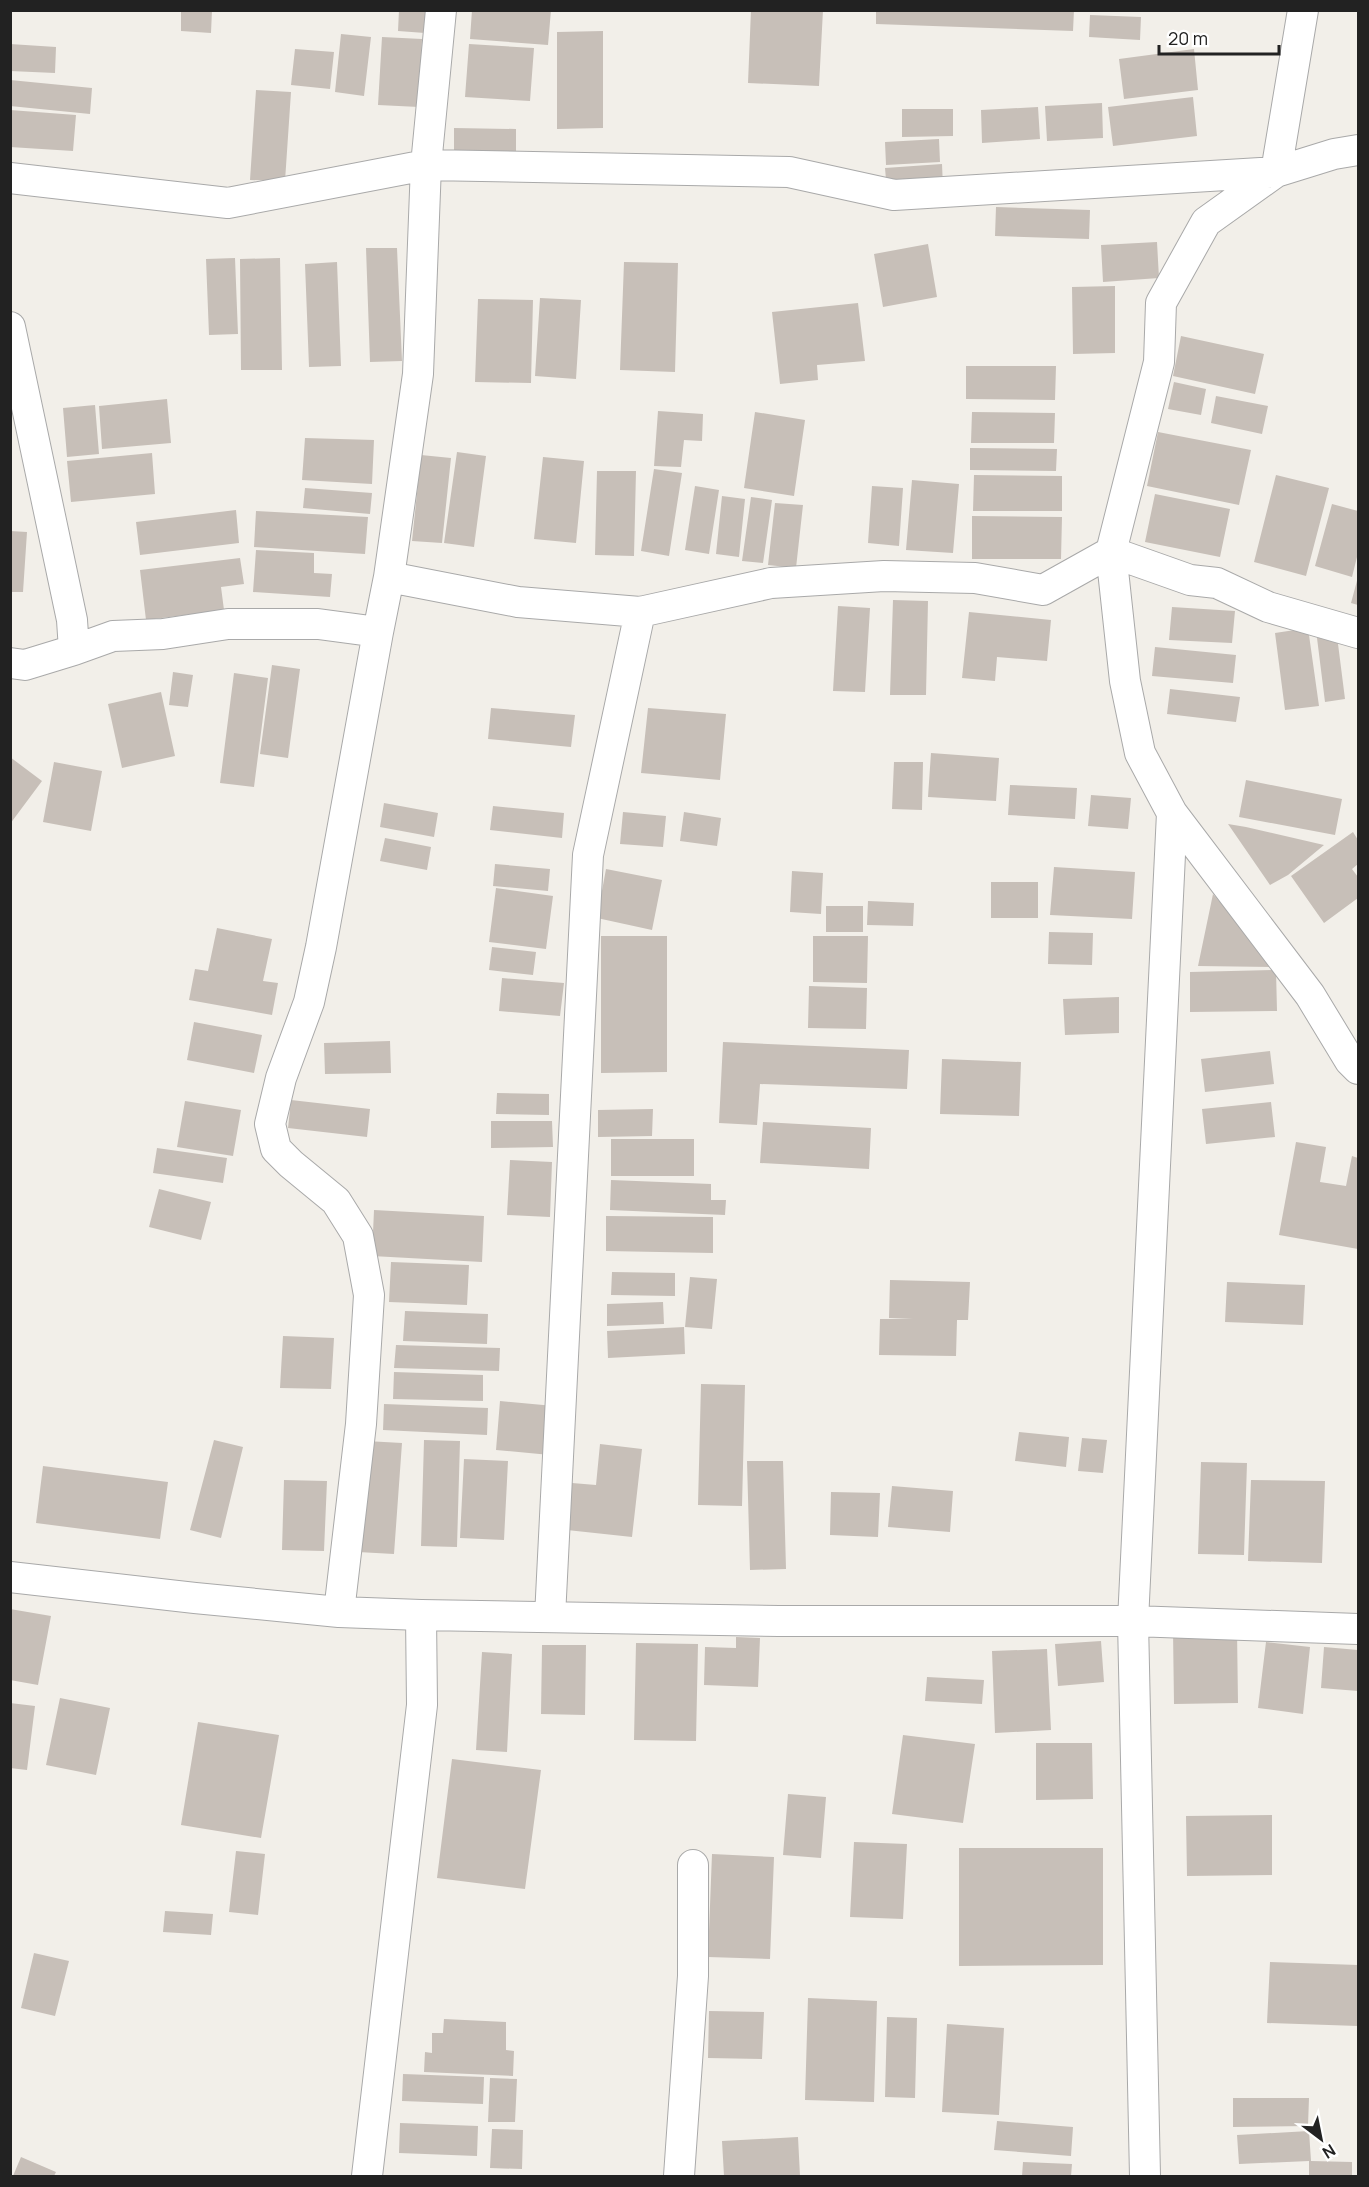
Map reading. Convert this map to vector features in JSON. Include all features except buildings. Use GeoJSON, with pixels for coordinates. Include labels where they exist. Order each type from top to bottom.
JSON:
{"type":"FeatureCollection","features":[{"type":"Feature","properties":{"kind":"street"},"geometry":{"type":"LineString","coordinates":[[339,1612],[361,1424],[369,1294],[358,1236],[336,1201],[276,1149],[270,1124],[281,1078],[309,1002],[319,958],[389,577],[418,374],[426,165],[441,10]]}},
{"type":"Feature","properties":{"kind":"street"},"geometry":{"type":"LineString","coordinates":[[1303,10],[1276,172],[1206,222],[1161,303],[1159,362],[1112,552],[1125,681],[1140,753],[1172,813],[1310,995],[1350,1061],[1359,1069]]}},
{"type":"Feature","properties":{"kind":"street"},"geometry":{"type":"LineString","coordinates":[[10,178],[228,203],[426,165],[789,172],[894,195],[1276,172],[1334,154],[1359,150]]}},
{"type":"Feature","properties":{"kind":"street"},"geometry":{"type":"LineString","coordinates":[[10,327],[22,438],[72,620],[74,650]]}},
{"type":"Feature","properties":{"kind":"street"},"geometry":{"type":"LineString","coordinates":[[389,577],[518,602],[640,612],[771,583],[884,576],[975,578],[1043,590],[1112,552],[1190,580],[1217,583],[1268,606],[1359,633]]}},
{"type":"Feature","properties":{"kind":"street"},"geometry":{"type":"LineString","coordinates":[[550,1617],[588,855],[640,612]]}},
{"type":"Feature","properties":{"kind":"street"},"geometry":{"type":"LineString","coordinates":[[10,663],[25,665],[113,636],[163,634],[228,624],[318,624],[378,632]]}},
{"type":"Feature","properties":{"kind":"street"},"geometry":{"type":"LineString","coordinates":[[1145,2176],[1133,1621],[1172,813]]}},
{"type":"Feature","properties":{"kind":"street"},"geometry":{"type":"LineString","coordinates":[[10,1576],[339,1612],[779,1621],[1133,1621],[1359,1629]]}},
{"type":"Feature","properties":{"kind":"street"},"geometry":{"type":"LineString","coordinates":[[367,2176],[422,1705],[421,1615]]}},
{"type":"Feature","properties":{"kind":"street"},"geometry":{"type":"LineString","coordinates":[[679,2176],[693,1976],[693,1865]]}}]}
